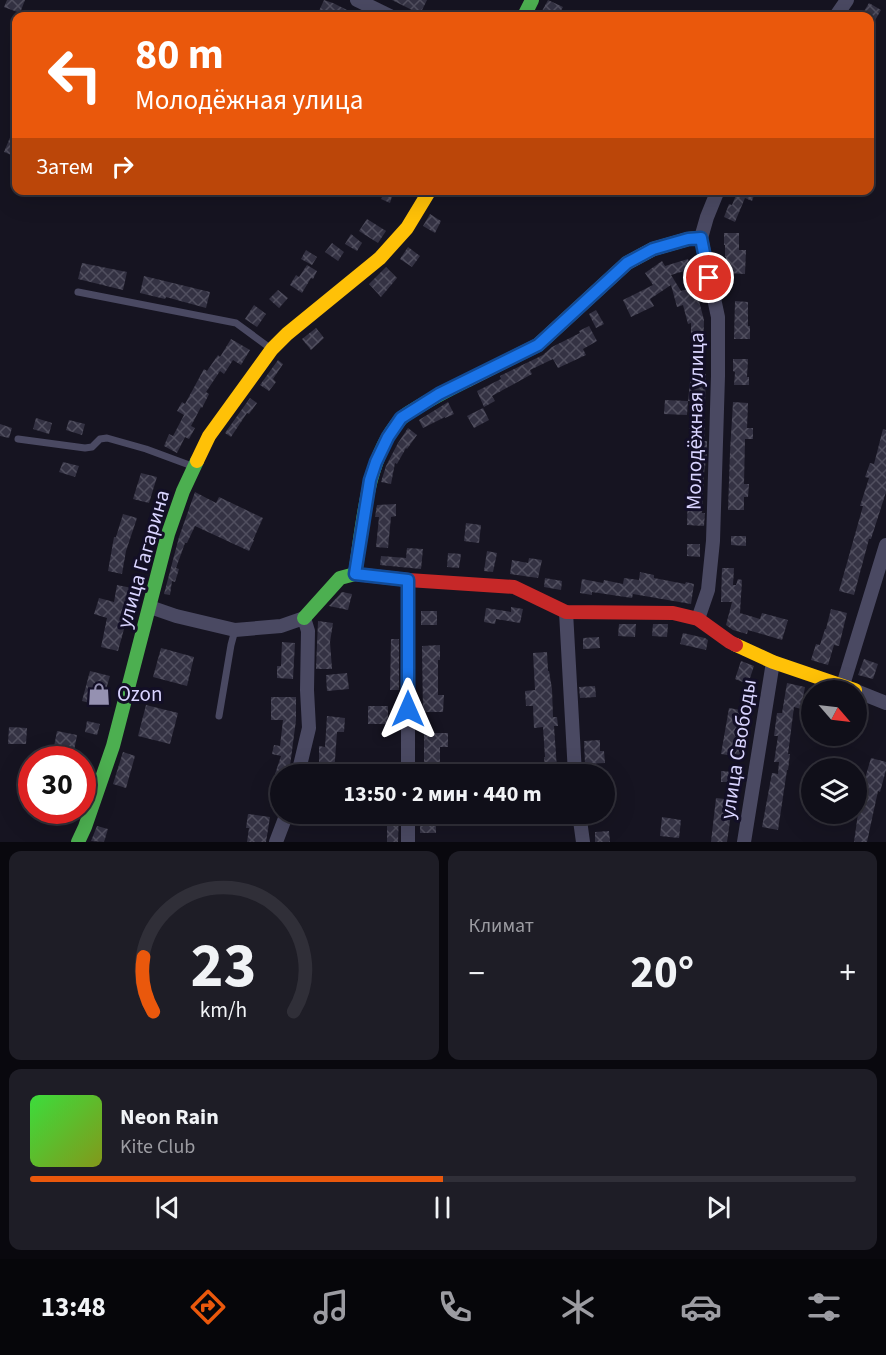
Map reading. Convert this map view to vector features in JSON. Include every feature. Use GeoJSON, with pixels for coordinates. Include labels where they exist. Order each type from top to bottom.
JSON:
{"type":"FeatureCollection","features":[{"type":"Feature","properties":{"kind":"street"},"geometry":{"type":"LineString","coordinates":[[357,0],[382,12]]}},
{"type":"Feature","properties":{"kind":"street","name":"улица Гагарина"},"geometry":{"type":"LineString","coordinates":[[78,842],[113,746],[168,534],[183,491],[209,436],[272,349],[287,334],[380,258],[407,228],[427,195]]}},
{"type":"Feature","properties":{"kind":"street"},"geometry":{"type":"LineString","coordinates":[[355,574],[370,480],[388,437],[401,418],[439,394],[538,345],[627,263],[653,249],[688,239],[701,238],[716,195]]}},
{"type":"Feature","properties":{"kind":"street","name":"Молодёжная улица"},"geometry":{"type":"LineString","coordinates":[[698,619],[708,590],[713,541],[718,376],[718,317],[701,238]]}},
{"type":"Feature","properties":{"kind":"street"},"geometry":{"type":"LineString","coordinates":[[853,680],[886,545]]}},
{"type":"Feature","properties":{"kind":"street"},"geometry":{"type":"LineString","coordinates":[[150,607],[176,616],[235,630],[281,626],[304,618],[340,578],[355,574],[514,587],[566,612],[673,613],[698,619],[730,642],[773,662],[825,680]]}},
{"type":"Feature","properties":{"kind":"street"},"geometry":{"type":"LineString","coordinates":[[408,580],[408,764]]}},
{"type":"Feature","properties":{"kind":"street"},"geometry":{"type":"LineString","coordinates":[[566,612],[574,764]]}},
{"type":"Feature","properties":{"kind":"street"},"geometry":{"type":"LineString","coordinates":[[300,764],[309,728],[308,632],[304,618]]}},
{"type":"Feature","properties":{"kind":"street","name":"улица Свободы"},"geometry":{"type":"LineString","coordinates":[[744,842],[773,662]]}},
{"type":"Feature","properties":{"kind":"street"},"geometry":{"type":"LineString","coordinates":[[867,695],[886,703]]}},
{"type":"Feature","properties":{"kind":"street"},"geometry":{"type":"LineString","coordinates":[[276,842],[283,824]]}},
{"type":"Feature","properties":{"kind":"street"},"geometry":{"type":"LineString","coordinates":[[408,824],[408,842]]}},
{"type":"Feature","properties":{"kind":"street"},"geometry":{"type":"LineString","coordinates":[[581,824],[583,842]]}},
{"type":"Feature","properties":{"kind":"lane"},"geometry":{"type":"LineString","coordinates":[[78,292],[236,324],[272,349]]}},
{"type":"Feature","properties":{"kind":"lane"},"geometry":{"type":"LineString","coordinates":[[18,439],[85,448],[92,447],[100,439],[107,438],[195,467]]}},
{"type":"Feature","properties":{"kind":"lane"},"geometry":{"type":"LineString","coordinates":[[219,716],[235,630]]}},
{"type":"Feature","properties":{"kind":"building"},"geometry":{"type":"Polygon","coordinates":[[[7,0],[25,0],[20,12],[4,7],[7,0]]]}},
{"type":"Feature","properties":{"kind":"building"},"geometry":{"type":"Polygon","coordinates":[[[324,0],[351,12],[322,12],[319,11],[324,0]]]}},
{"type":"Feature","properties":{"kind":"building"},"geometry":{"type":"Polygon","coordinates":[[[392,0],[427,0],[421,12],[416,12],[392,0]]]}},
{"type":"Feature","properties":{"kind":"building"},"geometry":{"type":"Polygon","coordinates":[[[548,0],[563,7],[560,12],[542,11],[548,0]]]}},
{"type":"Feature","properties":{"kind":"building"},"geometry":{"type":"Polygon","coordinates":[[[869,3],[881,10],[874,22],[874,12],[863,12],[869,3]]]}},
{"type":"Feature","properties":{"kind":"building"},"geometry":{"type":"Polygon","coordinates":[[[12,133],[12,155],[4,152],[12,133]]]}},
{"type":"Feature","properties":{"kind":"building"},"geometry":{"type":"Polygon","coordinates":[[[377,195],[392,195],[390,203],[381,199],[382,197],[377,195]]]}},
{"type":"Feature","properties":{"kind":"building"},"geometry":{"type":"Polygon","coordinates":[[[736,195],[754,195],[752,201],[745,198],[735,222],[724,217],[729,204],[732,205],[736,195]]]}},
{"type":"Feature","properties":{"kind":"building"},"geometry":{"type":"Polygon","coordinates":[[[430,214],[441,221],[435,233],[423,226],[430,214]]]}},
{"type":"Feature","properties":{"kind":"building"},"geometry":{"type":"Polygon","coordinates":[[[367,219],[386,231],[378,243],[359,231],[367,219]]]}},
{"type":"Feature","properties":{"kind":"building"},"geometry":{"type":"Polygon","coordinates":[[[724,233],[739,233],[739,250],[746,250],[745,274],[726,273],[724,233]]]}},
{"type":"Feature","properties":{"kind":"building"},"geometry":{"type":"Polygon","coordinates":[[[351,234],[362,243],[357,251],[345,244],[351,234]]]}},
{"type":"Feature","properties":{"kind":"building"},"geometry":{"type":"Polygon","coordinates":[[[332,243],[344,252],[338,261],[325,252],[332,243]]]}},
{"type":"Feature","properties":{"kind":"building"},"geometry":{"type":"Polygon","coordinates":[[[408,247],[420,256],[412,267],[400,259],[408,247]]]}},
{"type":"Feature","properties":{"kind":"building"},"geometry":{"type":"Polygon","coordinates":[[[306,250],[317,257],[312,265],[301,259],[306,250]]]}},
{"type":"Feature","properties":{"kind":"building"},"geometry":{"type":"Polygon","coordinates":[[[688,259],[691,269],[671,275],[681,291],[697,286],[701,300],[699,301],[704,320],[705,402],[688,401],[692,373],[691,323],[688,324],[683,305],[677,307],[671,285],[650,299],[654,306],[631,317],[623,300],[653,285],[645,273],[662,261],[665,266],[688,259]]]}},
{"type":"Feature","properties":{"kind":"building"},"geometry":{"type":"Polygon","coordinates":[[[82,263],[127,272],[123,290],[78,279],[82,263]]]}},
{"type":"Feature","properties":{"kind":"building"},"geometry":{"type":"Polygon","coordinates":[[[307,265],[317,271],[302,293],[290,285],[296,275],[299,277],[307,265]]]}},
{"type":"Feature","properties":{"kind":"building"},"geometry":{"type":"Polygon","coordinates":[[[386,267],[397,278],[381,297],[369,284],[386,267]]]}},
{"type":"Feature","properties":{"kind":"building"},"geometry":{"type":"Polygon","coordinates":[[[144,276],[210,292],[206,308],[166,297],[165,299],[140,293],[144,276]]]}},
{"type":"Feature","properties":{"kind":"building"},"geometry":{"type":"Polygon","coordinates":[[[278,290],[288,298],[279,308],[269,299],[278,290]]]}},
{"type":"Feature","properties":{"kind":"building"},"geometry":{"type":"Polygon","coordinates":[[[735,301],[748,302],[750,339],[734,339],[735,301]]]}},
{"type":"Feature","properties":{"kind":"building"},"geometry":{"type":"Polygon","coordinates":[[[254,305],[266,314],[257,327],[245,319],[254,305]]]}},
{"type":"Feature","properties":{"kind":"building"},"geometry":{"type":"Polygon","coordinates":[[[596,310],[604,324],[596,328],[589,314],[596,310]]]}},
{"type":"Feature","properties":{"kind":"building"},"geometry":{"type":"Polygon","coordinates":[[[589,326],[597,341],[583,349],[586,355],[558,368],[553,359],[530,370],[532,374],[492,396],[495,401],[484,407],[477,391],[501,379],[500,376],[543,355],[552,347],[589,326]]]}},
{"type":"Feature","properties":{"kind":"building"},"geometry":{"type":"Polygon","coordinates":[[[316,328],[324,338],[311,350],[302,339],[316,328]]]}},
{"type":"Feature","properties":{"kind":"building"},"geometry":{"type":"Polygon","coordinates":[[[231,339],[250,350],[241,365],[233,360],[224,374],[220,371],[206,392],[209,394],[191,426],[195,428],[189,439],[185,437],[177,453],[164,446],[169,434],[173,436],[184,415],[177,411],[182,402],[185,404],[204,369],[207,371],[218,355],[220,357],[231,339]]]}},
{"type":"Feature","properties":{"kind":"building"},"geometry":{"type":"Polygon","coordinates":[[[733,359],[748,359],[749,385],[734,385],[733,359]]]}},
{"type":"Feature","properties":{"kind":"building"},"geometry":{"type":"Polygon","coordinates":[[[278,360],[283,364],[273,379],[276,382],[269,391],[260,385],[278,360]]]}},
{"type":"Feature","properties":{"kind":"building"},"geometry":{"type":"Polygon","coordinates":[[[250,398],[257,403],[249,414],[247,413],[231,437],[225,433],[250,398]]]}},
{"type":"Feature","properties":{"kind":"building"},"geometry":{"type":"Polygon","coordinates":[[[665,400],[688,401],[687,415],[664,414],[665,400]]]}},
{"type":"Feature","properties":{"kind":"building"},"geometry":{"type":"Polygon","coordinates":[[[448,402],[454,414],[423,428],[419,420],[448,402]]]}},
{"type":"Feature","properties":{"kind":"building"},"geometry":{"type":"Polygon","coordinates":[[[733,402],[748,403],[747,428],[753,428],[753,439],[745,439],[744,484],[749,484],[748,497],[744,497],[744,510],[728,510],[733,402]]]}},
{"type":"Feature","properties":{"kind":"building"},"geometry":{"type":"Polygon","coordinates":[[[483,408],[489,420],[474,428],[467,416],[483,408]]]}},
{"type":"Feature","properties":{"kind":"building"},"geometry":{"type":"Polygon","coordinates":[[[36,418],[52,423],[49,434],[33,429],[36,418]]]}},
{"type":"Feature","properties":{"kind":"building"},"geometry":{"type":"Polygon","coordinates":[[[690,419],[705,419],[704,441],[707,441],[707,454],[702,513],[705,513],[704,526],[687,525],[693,429],[689,429],[690,419]]]}},
{"type":"Feature","properties":{"kind":"building"},"geometry":{"type":"Polygon","coordinates":[[[69,420],[85,424],[82,435],[66,430],[69,420]]]}},
{"type":"Feature","properties":{"kind":"building"},"geometry":{"type":"Polygon","coordinates":[[[0,424],[12,428],[9,438],[0,436],[0,424]]]}},
{"type":"Feature","properties":{"kind":"building"},"geometry":{"type":"Polygon","coordinates":[[[408,428],[417,435],[397,464],[395,463],[391,484],[381,482],[386,466],[408,428]]]}},
{"type":"Feature","properties":{"kind":"building"},"geometry":{"type":"Polygon","coordinates":[[[883,429],[886,430],[886,492],[871,539],[869,539],[854,595],[839,591],[863,506],[860,506],[869,478],[865,477],[870,463],[874,464],[883,429]]]}},
{"type":"Feature","properties":{"kind":"building"},"geometry":{"type":"Polygon","coordinates":[[[63,462],[79,466],[75,477],[59,472],[63,462]]]}},
{"type":"Feature","properties":{"kind":"building"},"geometry":{"type":"Polygon","coordinates":[[[141,473],[157,477],[149,503],[133,499],[141,473]]]}},
{"type":"Feature","properties":{"kind":"building"},"geometry":{"type":"Polygon","coordinates":[[[195,492],[216,503],[219,497],[263,518],[249,551],[195,526],[185,543],[176,568],[179,569],[175,582],[172,581],[170,595],[164,594],[179,537],[195,492]]]}},
{"type":"Feature","properties":{"kind":"building"},"geometry":{"type":"Polygon","coordinates":[[[396,504],[396,516],[391,517],[388,548],[376,547],[379,517],[375,517],[377,505],[396,504]]]}},
{"type":"Feature","properties":{"kind":"building"},"geometry":{"type":"Polygon","coordinates":[[[123,514],[137,518],[126,551],[122,574],[108,571],[114,537],[116,537],[123,514]]]}},
{"type":"Feature","properties":{"kind":"building"},"geometry":{"type":"Polygon","coordinates":[[[466,523],[481,525],[479,543],[464,541],[466,523]]]}},
{"type":"Feature","properties":{"kind":"building"},"geometry":{"type":"Polygon","coordinates":[[[731,536],[746,536],[746,546],[731,545],[731,536]]]}},
{"type":"Feature","properties":{"kind":"building"},"geometry":{"type":"Polygon","coordinates":[[[687,544],[700,544],[700,557],[687,556],[687,544]]]}},
{"type":"Feature","properties":{"kind":"building"},"geometry":{"type":"Polygon","coordinates":[[[407,548],[423,549],[421,569],[380,565],[381,556],[406,558],[407,548]]]}},
{"type":"Feature","properties":{"kind":"building"},"geometry":{"type":"Polygon","coordinates":[[[487,551],[497,553],[493,572],[484,571],[487,551]]]}},
{"type":"Feature","properties":{"kind":"building"},"geometry":{"type":"Polygon","coordinates":[[[448,553],[461,554],[459,568],[447,567],[448,553]]]}},
{"type":"Feature","properties":{"kind":"building"},"geometry":{"type":"Polygon","coordinates":[[[529,558],[542,560],[538,578],[510,574],[512,560],[528,563],[529,558]]]}},
{"type":"Feature","properties":{"kind":"building"},"geometry":{"type":"Polygon","coordinates":[[[722,568],[734,568],[733,585],[736,585],[738,579],[742,580],[740,613],[760,619],[762,613],[788,620],[782,640],[748,630],[747,634],[733,630],[726,625],[732,602],[721,602],[722,568]]]}},
{"type":"Feature","properties":{"kind":"building"},"geometry":{"type":"Polygon","coordinates":[[[640,572],[654,575],[654,578],[694,584],[691,604],[633,594],[632,598],[592,592],[592,595],[580,593],[582,579],[623,584],[624,578],[639,580],[640,572]]]}},
{"type":"Feature","properties":{"kind":"building"},"geometry":{"type":"Polygon","coordinates":[[[545,578],[562,581],[561,590],[544,587],[545,578]]]}},
{"type":"Feature","properties":{"kind":"building"},"geometry":{"type":"Polygon","coordinates":[[[117,585],[132,588],[128,607],[130,607],[118,651],[101,647],[107,618],[94,614],[99,598],[114,602],[117,585]]]}},
{"type":"Feature","properties":{"kind":"building"},"geometry":{"type":"Polygon","coordinates":[[[342,592],[352,594],[348,610],[329,606],[342,592]]]}},
{"type":"Feature","properties":{"kind":"building"},"geometry":{"type":"Polygon","coordinates":[[[511,607],[523,609],[520,623],[496,619],[495,624],[484,622],[486,608],[511,612],[511,607]]]}},
{"type":"Feature","properties":{"kind":"building"},"geometry":{"type":"Polygon","coordinates":[[[831,609],[847,613],[839,646],[834,645],[828,665],[811,660],[816,644],[820,645],[831,609]]]}},
{"type":"Feature","properties":{"kind":"building"},"geometry":{"type":"Polygon","coordinates":[[[421,611],[437,611],[437,625],[421,625],[421,611]]]}},
{"type":"Feature","properties":{"kind":"building"},"geometry":{"type":"Polygon","coordinates":[[[318,621],[333,623],[330,642],[332,669],[316,669],[318,621]]]}},
{"type":"Feature","properties":{"kind":"building"},"geometry":{"type":"Polygon","coordinates":[[[619,624],[636,624],[635,637],[618,636],[619,624]]]}},
{"type":"Feature","properties":{"kind":"building"},"geometry":{"type":"Polygon","coordinates":[[[653,624],[668,624],[667,637],[652,636],[653,624]]]}},
{"type":"Feature","properties":{"kind":"building"},"geometry":{"type":"Polygon","coordinates":[[[683,633],[708,640],[706,650],[680,644],[683,633]]]}},
{"type":"Feature","properties":{"kind":"building"},"geometry":{"type":"Polygon","coordinates":[[[599,637],[600,648],[583,649],[583,638],[599,637]]]}},
{"type":"Feature","properties":{"kind":"building"},"geometry":{"type":"Polygon","coordinates":[[[391,639],[399,639],[399,690],[390,690],[391,639]]]}},
{"type":"Feature","properties":{"kind":"building"},"geometry":{"type":"Polygon","coordinates":[[[282,642],[295,643],[293,679],[277,678],[277,666],[281,666],[282,642]]]}},
{"type":"Feature","properties":{"kind":"building"},"geometry":{"type":"Polygon","coordinates":[[[440,645],[438,695],[444,695],[443,712],[423,712],[422,646],[440,645]]]}},
{"type":"Feature","properties":{"kind":"building"},"geometry":{"type":"Polygon","coordinates":[[[161,648],[194,657],[187,686],[153,677],[161,648]]]}},
{"type":"Feature","properties":{"kind":"building"},"geometry":{"type":"Polygon","coordinates":[[[547,652],[553,717],[557,717],[558,726],[554,726],[557,764],[545,764],[543,727],[534,728],[533,706],[526,706],[525,691],[535,690],[533,653],[547,652]]]}},
{"type":"Feature","properties":{"kind":"building"},"geometry":{"type":"Polygon","coordinates":[[[864,659],[878,664],[873,679],[858,675],[864,659]]]}},
{"type":"Feature","properties":{"kind":"building"},"geometry":{"type":"Polygon","coordinates":[[[741,661],[754,666],[748,684],[735,679],[741,661]]]}},
{"type":"Feature","properties":{"kind":"building"},"geometry":{"type":"Polygon","coordinates":[[[90,671],[110,676],[101,706],[82,701],[90,671]]]}},
{"type":"Feature","properties":{"kind":"building"},"geometry":{"type":"Polygon","coordinates":[[[347,673],[349,689],[327,691],[326,675],[347,673]]]}},
{"type":"Feature","properties":{"kind":"building"},"geometry":{"type":"Polygon","coordinates":[[[787,683],[801,686],[801,709],[794,707],[788,770],[778,830],[762,827],[772,773],[778,774],[779,762],[774,762],[778,736],[774,736],[777,713],[782,713],[787,683]]]}},
{"type":"Feature","properties":{"kind":"building"},"geometry":{"type":"Polygon","coordinates":[[[595,686],[596,697],[580,698],[579,687],[595,686]]]}},
{"type":"Feature","properties":{"kind":"building"},"geometry":{"type":"Polygon","coordinates":[[[271,697],[296,697],[296,720],[290,764],[278,764],[281,756],[272,754],[274,745],[280,746],[283,720],[271,720],[271,697]]]}},
{"type":"Feature","properties":{"kind":"building"},"geometry":{"type":"Polygon","coordinates":[[[146,705],[178,713],[170,744],[138,736],[146,705]]]}},
{"type":"Feature","properties":{"kind":"building"},"geometry":{"type":"Polygon","coordinates":[[[368,706],[388,706],[388,724],[368,724],[368,706]]]}},
{"type":"Feature","properties":{"kind":"building"},"geometry":{"type":"Polygon","coordinates":[[[729,708],[746,711],[740,739],[743,740],[740,757],[721,754],[729,708]]]}},
{"type":"Feature","properties":{"kind":"building"},"geometry":{"type":"Polygon","coordinates":[[[327,716],[345,718],[344,732],[337,732],[335,764],[319,764],[319,746],[325,747],[327,716]]]}},
{"type":"Feature","properties":{"kind":"building"},"geometry":{"type":"Polygon","coordinates":[[[87,721],[100,724],[97,735],[85,732],[87,721]]]}},
{"type":"Feature","properties":{"kind":"building"},"geometry":{"type":"Polygon","coordinates":[[[9,727],[27,728],[26,744],[8,744],[9,727]]]}},
{"type":"Feature","properties":{"kind":"building"},"geometry":{"type":"Polygon","coordinates":[[[57,731],[77,735],[75,746],[54,746],[57,731]]]}},
{"type":"Feature","properties":{"kind":"building"},"geometry":{"type":"Polygon","coordinates":[[[424,733],[448,733],[448,747],[440,747],[440,764],[424,764],[424,733]]]}},
{"type":"Feature","properties":{"kind":"building"},"geometry":{"type":"Polygon","coordinates":[[[600,740],[600,751],[604,751],[605,763],[585,764],[584,741],[600,740]]]}},
{"type":"Feature","properties":{"kind":"building"},"geometry":{"type":"Polygon","coordinates":[[[123,752],[135,756],[126,788],[113,784],[123,752]]]}},
{"type":"Feature","properties":{"kind":"building"},"geometry":{"type":"Polygon","coordinates":[[[871,758],[886,762],[886,770],[880,792],[878,791],[867,842],[854,842],[857,824],[867,824],[867,772],[871,758]]]}},
{"type":"Feature","properties":{"kind":"building"},"geometry":{"type":"Polygon","coordinates":[[[721,771],[736,772],[736,782],[721,782],[721,771]]]}},
{"type":"Feature","properties":{"kind":"building"},"geometry":{"type":"Polygon","coordinates":[[[716,798],[733,800],[727,842],[711,842],[716,798]]]}},
{"type":"Feature","properties":{"kind":"building"},"geometry":{"type":"Polygon","coordinates":[[[248,814],[270,817],[266,842],[247,842],[249,828],[246,828],[248,814]]]}},
{"type":"Feature","properties":{"kind":"building"},"geometry":{"type":"Polygon","coordinates":[[[662,817],[681,820],[679,838],[660,836],[662,817]]]}},
{"type":"Feature","properties":{"kind":"building"},"geometry":{"type":"Polygon","coordinates":[[[387,824],[399,824],[398,842],[387,842],[387,824]]]}},
{"type":"Feature","properties":{"kind":"building"},"geometry":{"type":"Polygon","coordinates":[[[420,824],[436,824],[436,833],[420,833],[420,824]]]}},
{"type":"Feature","properties":{"kind":"building"},"geometry":{"type":"Polygon","coordinates":[[[97,826],[108,829],[104,842],[91,841],[97,826]]]}},
{"type":"Feature","properties":{"kind":"building"},"geometry":{"type":"Polygon","coordinates":[[[609,831],[610,842],[595,842],[595,832],[609,831]]]}},
{"type":"Feature","properties":{"kind":"traffic: fast"},"geometry":{"type":"LineString","coordinates":[[526,12],[532,0]]}},
{"type":"Feature","properties":{"kind":"traffic: fast"},"geometry":{"type":"LineString","coordinates":[[304,618],[340,578],[355,574],[373,473],[389,436],[400,420],[434,397],[468,380]]}},
{"type":"Feature","properties":{"kind":"traffic: fast"},"geometry":{"type":"LineString","coordinates":[[78,842],[113,746],[168,534],[183,491],[197,461]]}},
{"type":"Feature","properties":{"kind":"traffic: slow"},"geometry":{"type":"LineString","coordinates":[[197,461],[209,436],[272,349],[287,334],[380,258],[407,228],[427,195]]}},
{"type":"Feature","properties":{"kind":"traffic: slow"},"geometry":{"type":"LineString","coordinates":[[468,380],[538,345],[627,263],[653,249],[688,239],[701,238]]}},
{"type":"Feature","properties":{"kind":"traffic: slow"},"geometry":{"type":"LineString","coordinates":[[736,645],[773,662],[826,680]]}},
{"type":"Feature","properties":{"kind":"traffic: jam"},"geometry":{"type":"LineString","coordinates":[[355,574],[514,587],[566,612],[673,613],[698,619],[736,645]]}},
{"type":"Feature","properties":{"kind":"place","name":"Ozon"},"geometry":{"type":"Point","coordinates":[99,694]}},
{"type":"Feature","properties":{"kind":"route"},"geometry":{"type":"LineString","coordinates":[[408,709],[408,580],[355,574],[370,480],[388,437],[401,418],[439,394],[538,345],[627,263],[653,249],[688,239],[701,238],[709,278]]}}]}
